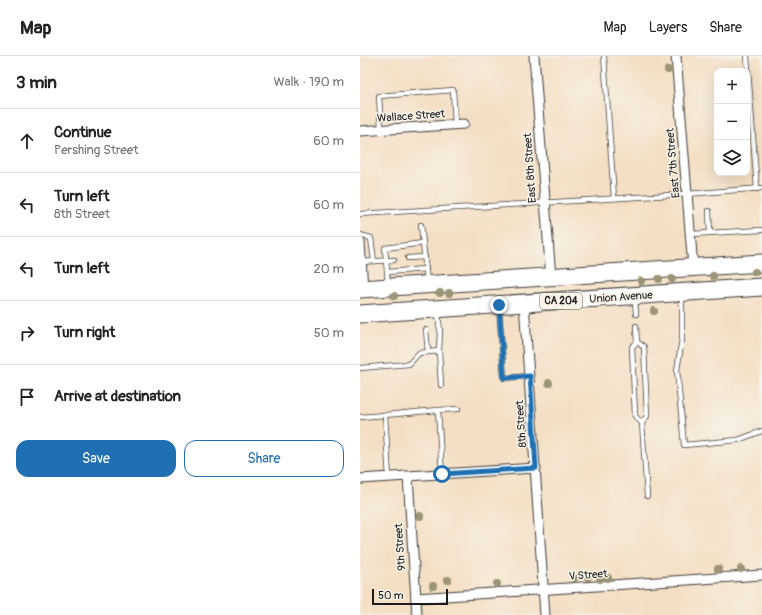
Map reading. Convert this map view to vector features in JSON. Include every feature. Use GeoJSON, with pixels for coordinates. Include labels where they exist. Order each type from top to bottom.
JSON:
{"type":"FeatureCollection","features":[{"type":"Feature","properties":{"kind":"highway","name":"CA 204"},"geometry":{"type":"LineString","coordinates":[[362,289],[388,280],[427,277],[551,278],[762,264]]}},
{"type":"Feature","properties":{"kind":"highway"},"geometry":{"type":"LineString","coordinates":[[524,303],[530,296],[538,291],[610,285],[620,280],[628,272]]}},
{"type":"Feature","properties":{"kind":"highway","name":"Union Avenue"},"geometry":{"type":"LineString","coordinates":[[360,314],[430,311],[524,303],[762,287]]}},
{"type":"Feature","properties":{"kind":"street","name":"East 8th Street"},"geometry":{"type":"LineString","coordinates":[[534,56],[551,278]]}},
{"type":"Feature","properties":{"kind":"street","name":"East 7th Street"},"geometry":{"type":"LineString","coordinates":[[676,56],[693,268]]}},
{"type":"Feature","properties":{"kind":"street","name":"Wallace Street"},"geometry":{"type":"LineString","coordinates":[[360,131],[460,124]]}},
{"type":"Feature","properties":{"kind":"street"},"geometry":{"type":"LineString","coordinates":[[360,242],[362,289]]}},
{"type":"Feature","properties":{"kind":"street","name":"8th Street"},"geometry":{"type":"LineString","coordinates":[[524,303],[546,615]]}},
{"type":"Feature","properties":{"kind":"street"},"geometry":{"type":"LineString","coordinates":[[360,479],[536,468]]}},
{"type":"Feature","properties":{"kind":"street","name":"9th Street"},"geometry":{"type":"LineString","coordinates":[[408,477],[417,615]]}},
{"type":"Feature","properties":{"kind":"street","name":"V Street"},"geometry":{"type":"LineString","coordinates":[[416,598],[762,575]]}},
{"type":"Feature","properties":{"kind":"lane"},"geometry":{"type":"LineString","coordinates":[[604,56],[614,198]]}},
{"type":"Feature","properties":{"kind":"lane"},"geometry":{"type":"LineString","coordinates":[[360,214],[687,194],[759,188],[747,56]]}},
{"type":"Feature","properties":{"kind":"lane"},"geometry":{"type":"LineString","coordinates":[[381,130],[378,96],[453,90],[460,124]]}},
{"type":"Feature","properties":{"kind":"lane"},"geometry":{"type":"LineString","coordinates":[[709,211],[710,233]]}},
{"type":"Feature","properties":{"kind":"lane"},"geometry":{"type":"LineString","coordinates":[[421,225],[427,277]]}},
{"type":"Feature","properties":{"kind":"lane"},"geometry":{"type":"LineString","coordinates":[[691,234],[762,230]]}},
{"type":"Feature","properties":{"kind":"lane"},"geometry":{"type":"LineString","coordinates":[[360,235],[371,238],[374,261]]}},
{"type":"Feature","properties":{"kind":"lane"},"geometry":{"type":"LineString","coordinates":[[388,280],[385,248],[423,243]]}},
{"type":"Feature","properties":{"kind":"lane"},"geometry":{"type":"LineString","coordinates":[[408,258],[425,257]]}},
{"type":"Feature","properties":{"kind":"lane"},"geometry":{"type":"LineString","coordinates":[[361,262],[394,260]]}},
{"type":"Feature","properties":{"kind":"lane"},"geometry":{"type":"LineString","coordinates":[[682,293],[682,339],[677,370],[684,444],[738,440],[762,431]]}},
{"type":"Feature","properties":{"kind":"lane"},"geometry":{"type":"LineString","coordinates":[[635,296],[636,314]]}},
{"type":"Feature","properties":{"kind":"lane"},"geometry":{"type":"LineString","coordinates":[[499,305],[504,378],[530,376]]}},
{"type":"Feature","properties":{"kind":"lane"},"geometry":{"type":"LineString","coordinates":[[430,311],[440,331],[439,351],[441,385]]}},
{"type":"Feature","properties":{"kind":"lane"},"geometry":{"type":"LineString","coordinates":[[636,326],[637,342],[632,347],[635,416],[642,423]]}},
{"type":"Feature","properties":{"kind":"lane"},"geometry":{"type":"LineString","coordinates":[[426,330],[428,352]]}},
{"type":"Feature","properties":{"kind":"lane"},"geometry":{"type":"LineString","coordinates":[[637,342],[644,347],[647,416],[642,423],[647,496]]}},
{"type":"Feature","properties":{"kind":"lane"},"geometry":{"type":"LineString","coordinates":[[360,368],[409,364],[420,353],[439,351]]}},
{"type":"Feature","properties":{"kind":"lane"},"geometry":{"type":"LineString","coordinates":[[360,417],[458,409]]}},
{"type":"Feature","properties":{"kind":"lane"},"geometry":{"type":"LineString","coordinates":[[438,410],[442,474]]}},
{"type":"Feature","properties":{"kind":"lane"},"geometry":{"type":"LineString","coordinates":[[385,415],[389,478]]}},
{"type":"Feature","properties":{"kind":"route"},"geometry":{"type":"LineString","coordinates":[[442,474],[536,468],[530,376],[504,378],[499,305]]}}]}
